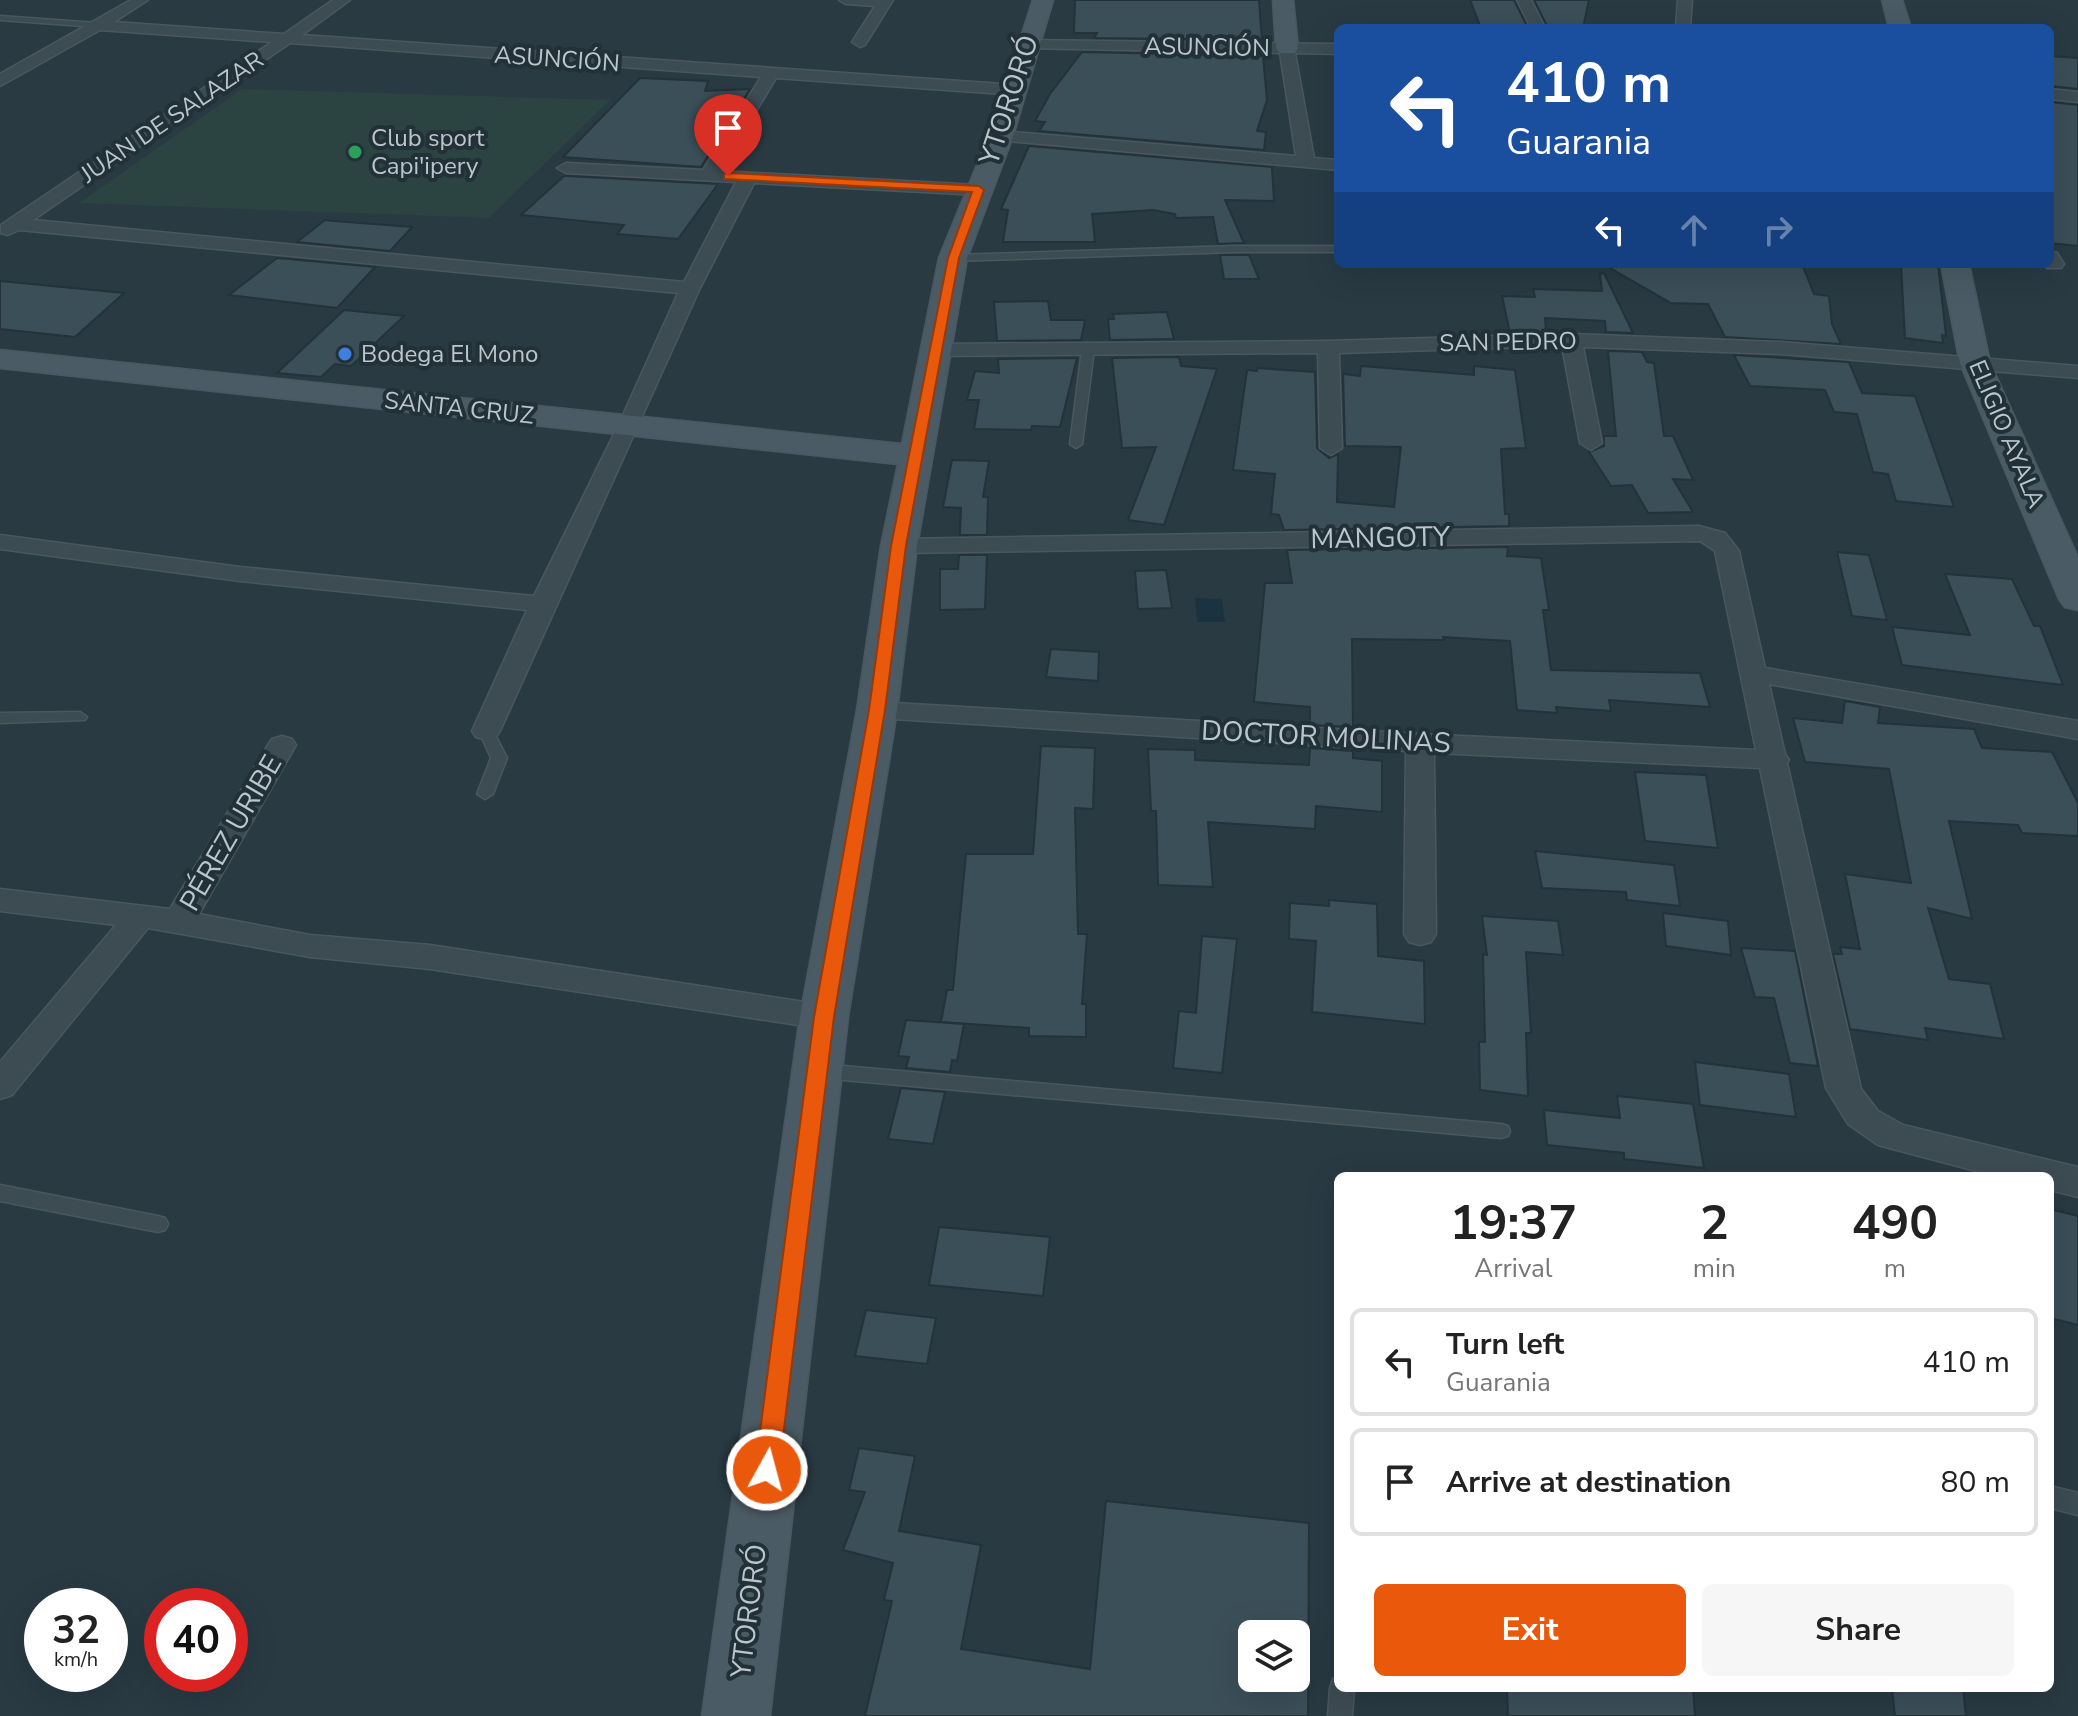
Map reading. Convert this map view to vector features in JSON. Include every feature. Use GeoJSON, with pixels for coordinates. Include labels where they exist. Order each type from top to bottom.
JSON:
{"type":"FeatureCollection","features":[{"type":"Feature","properties":{"kind":"street"},"geometry":{"type":"LineString","coordinates":[[0,81],[141,0]]}},
{"type":"Feature","properties":{"kind":"street","name":"JUAN DE SALAZAR"},"geometry":{"type":"LineString","coordinates":[[8,229],[343,0]]}},
{"type":"Feature","properties":{"kind":"street"},"geometry":{"type":"LineString","coordinates":[[846,0],[885,1],[860,42]]}},
{"type":"Feature","properties":{"kind":"street","name":"YTORORÓ"},"geometry":{"type":"LineString","coordinates":[[736,1716],[824,1017],[877,710],[899,546],[953,258],[1001,136],[1043,0]]}},
{"type":"Feature","properties":{"kind":"street"},"geometry":{"type":"LineString","coordinates":[[1283,0],[1287,48],[1306,163]]}},
{"type":"Feature","properties":{"kind":"street"},"geometry":{"type":"LineString","coordinates":[[1524,0],[1536,24]]}},
{"type":"Feature","properties":{"kind":"street"},"geometry":{"type":"LineString","coordinates":[[1683,24],[1685,0]]}},
{"type":"Feature","properties":{"kind":"street"},"geometry":{"type":"LineString","coordinates":[[1892,0],[1899,24]]}},
{"type":"Feature","properties":{"kind":"street","name":"ASUNCIÓN"},"geometry":{"type":"LineString","coordinates":[[97,25],[770,75],[1017,90]]}},
{"type":"Feature","properties":{"kind":"street","name":"ASUNCIÓN"},"geometry":{"type":"LineString","coordinates":[[1027,45],[1334,49]]}},
{"type":"Feature","properties":{"kind":"street"},"geometry":{"type":"LineString","coordinates":[[708,176],[770,75]]}},
{"type":"Feature","properties":{"kind":"street"},"geometry":{"type":"LineString","coordinates":[[2054,94],[2078,97]]}},
{"type":"Feature","properties":{"kind":"street"},"geometry":{"type":"LineString","coordinates":[[1001,136],[1334,165]]}},
{"type":"Feature","properties":{"kind":"street"},"geometry":{"type":"LineString","coordinates":[[566,168],[979,190]]}},
{"type":"Feature","properties":{"kind":"street"},"geometry":{"type":"LineString","coordinates":[[486,731],[690,288],[748,177]]}},
{"type":"Feature","properties":{"kind":"street"},"geometry":{"type":"LineString","coordinates":[[8,229],[690,288]]}},
{"type":"Feature","properties":{"kind":"street","name":"ELIGIO AYALA"},"geometry":{"type":"LineString","coordinates":[[1956,268],[1975,363],[2078,599]]}},
{"type":"Feature","properties":{"kind":"street"},"geometry":{"type":"LineString","coordinates":[[1571,340],[1591,443]]}},
{"type":"Feature","properties":{"kind":"street","name":"SAN PEDRO"},"geometry":{"type":"LineString","coordinates":[[936,350],[1328,347],[1571,340],[1781,348],[2078,372]]}},
{"type":"Feature","properties":{"kind":"street"},"geometry":{"type":"LineString","coordinates":[[1328,347],[1331,448]]}},
{"type":"Feature","properties":{"kind":"street","name":"SANTA CRUZ"},"geometry":{"type":"LineString","coordinates":[[0,359],[917,456]]}},
{"type":"Feature","properties":{"kind":"street","name":"MANGOTY"},"geometry":{"type":"LineString","coordinates":[[899,546],[1699,533],[1723,542],[1775,760],[1843,1088],[1855,1111],[1875,1130],[2037,1172]]}},
{"type":"Feature","properties":{"kind":"street"},"geometry":{"type":"LineString","coordinates":[[0,542],[240,574],[542,604]]}},
{"type":"Feature","properties":{"kind":"street"},"geometry":{"type":"LineString","coordinates":[[1756,674],[2078,730]]}},
{"type":"Feature","properties":{"kind":"street","name":"DOCTOR MOLINAS"},"geometry":{"type":"LineString","coordinates":[[877,710],[1420,743],[1775,760]]}},
{"type":"Feature","properties":{"kind":"street"},"geometry":{"type":"LineString","coordinates":[[1420,743],[1420,934]]}},
{"type":"Feature","properties":{"kind":"street","name":"PÉREZ URIBE"},"geometry":{"type":"LineString","coordinates":[[179,921],[282,745]]}},
{"type":"Feature","properties":{"kind":"street"},"geometry":{"type":"LineString","coordinates":[[0,900],[179,921],[310,946],[430,957],[824,1017]]}},
{"type":"Feature","properties":{"kind":"street","name":"PÉREZ URIBE"},"geometry":{"type":"LineString","coordinates":[[0,1086],[140,917]]}},
{"type":"Feature","properties":{"kind":"street","name":"MANGOTY"},"geometry":{"type":"LineString","coordinates":[[2054,1176],[2078,1182]]}},
{"type":"Feature","properties":{"kind":"lane"},"geometry":{"type":"LineString","coordinates":[[0,18],[97,25]]}},
{"type":"Feature","properties":{"kind":"lane"},"geometry":{"type":"LineString","coordinates":[[953,258],[1334,249]]}},
{"type":"Feature","properties":{"kind":"lane"},"geometry":{"type":"LineString","coordinates":[[1076,444],[1088,350]]}},
{"type":"Feature","properties":{"kind":"lane"},"geometry":{"type":"LineString","coordinates":[[0,718],[80,717]]}},
{"type":"Feature","properties":{"kind":"lane"},"geometry":{"type":"LineString","coordinates":[[485,794],[499,758],[486,731]]}},
{"type":"Feature","properties":{"kind":"lane"},"geometry":{"type":"LineString","coordinates":[[817,1070],[1501,1131]]}},
{"type":"Feature","properties":{"kind":"lane"},"geometry":{"type":"LineString","coordinates":[[0,1193],[158,1224]]}},
{"type":"Feature","properties":{"kind":"lane"},"geometry":{"type":"LineString","coordinates":[[2054,1498],[2078,1504]]}},
{"type":"Feature","properties":{"kind":"lane"},"geometry":{"type":"LineString","coordinates":[[1340,1716],[1342,1692]]}},
{"type":"Feature","properties":{"kind":"green space","name":"Club sport Capi'ipery"},"geometry":{"type":"Polygon","coordinates":[[[242,89],[610,100],[489,218],[79,203],[242,89]]]}},
{"type":"Feature","properties":{"kind":"water"},"geometry":{"type":"Polygon","coordinates":[[[1195,598],[1222,599],[1225,622],[1197,622],[1195,598]]]}},
{"type":"Feature","properties":{"kind":"building"},"geometry":{"type":"Polygon","coordinates":[[[1075,0],[1259,0],[1262,40],[1094,38],[1097,33],[1074,33],[1075,0]]]}},
{"type":"Feature","properties":{"kind":"building"},"geometry":{"type":"Polygon","coordinates":[[[1470,0],[1514,0],[1526,24],[1479,24],[1470,0]]]}},
{"type":"Feature","properties":{"kind":"building"},"geometry":{"type":"Polygon","coordinates":[[[1534,0],[1589,0],[1584,24],[1546,24],[1534,0]]]}},
{"type":"Feature","properties":{"kind":"building"},"geometry":{"type":"Polygon","coordinates":[[[1082,52],[1263,56],[1267,100],[1257,131],[1266,132],[1264,150],[1039,131],[1045,122],[1035,121],[1050,94],[1082,52]]]}},
{"type":"Feature","properties":{"kind":"building"},"geometry":{"type":"Polygon","coordinates":[[[2054,56],[2078,58],[2078,89],[2054,86],[2054,56]]]}},
{"type":"Feature","properties":{"kind":"building"},"geometry":{"type":"Polygon","coordinates":[[[640,78],[708,81],[705,91],[750,89],[701,167],[563,157],[640,78]]]}},
{"type":"Feature","properties":{"kind":"building"},"geometry":{"type":"Polygon","coordinates":[[[2054,102],[2078,105],[2078,246],[2054,243],[2054,102]]]}},
{"type":"Feature","properties":{"kind":"building"},"geometry":{"type":"Polygon","coordinates":[[[1029,146],[1272,167],[1274,201],[1225,200],[1244,243],[1218,244],[1213,217],[1176,218],[1175,214],[1153,210],[1092,214],[1095,242],[1003,242],[1008,210],[1001,209],[1029,146]]]}},
{"type":"Feature","properties":{"kind":"building"},"geometry":{"type":"Polygon","coordinates":[[[564,176],[718,184],[678,239],[617,234],[624,225],[521,215],[564,176]]]}},
{"type":"Feature","properties":{"kind":"building"},"geometry":{"type":"Polygon","coordinates":[[[325,220],[412,227],[390,251],[297,242],[325,220]]]}},
{"type":"Feature","properties":{"kind":"building"},"geometry":{"type":"Polygon","coordinates":[[[1220,255],[1249,255],[1259,279],[1224,279],[1220,255]]]}},
{"type":"Feature","properties":{"kind":"building"},"geometry":{"type":"Polygon","coordinates":[[[277,258],[375,267],[337,308],[229,295],[277,258]]]}},
{"type":"Feature","properties":{"kind":"building"},"geometry":{"type":"Polygon","coordinates":[[[1610,268],[1804,268],[1814,294],[1829,296],[1832,324],[1841,344],[1725,337],[1708,304],[1671,303],[1610,268]]]}},
{"type":"Feature","properties":{"kind":"building"},"geometry":{"type":"Polygon","coordinates":[[[1901,268],[1938,268],[1946,336],[1942,335],[1943,343],[1905,338],[1901,268]]]}},
{"type":"Feature","properties":{"kind":"building"},"geometry":{"type":"Polygon","coordinates":[[[1604,273],[1633,333],[1606,332],[1605,321],[1545,318],[1546,332],[1510,333],[1502,296],[1535,297],[1533,289],[1602,291],[1600,274],[1604,273]]]}},
{"type":"Feature","properties":{"kind":"building"},"geometry":{"type":"Polygon","coordinates":[[[0,281],[124,293],[75,337],[0,329],[0,281]]]}},
{"type":"Feature","properties":{"kind":"building"},"geometry":{"type":"Polygon","coordinates":[[[1048,301],[1051,320],[1085,320],[1081,340],[997,341],[994,302],[1048,301]]]}},
{"type":"Feature","properties":{"kind":"building"},"geometry":{"type":"Polygon","coordinates":[[[344,310],[404,316],[351,366],[335,364],[321,377],[277,373],[344,310]]]}},
{"type":"Feature","properties":{"kind":"building"},"geometry":{"type":"Polygon","coordinates":[[[1167,312],[1174,339],[1110,340],[1108,319],[1114,319],[1113,314],[1167,312]]]}},
{"type":"Feature","properties":{"kind":"building"},"geometry":{"type":"Polygon","coordinates":[[[1608,351],[1642,352],[1647,362],[1654,363],[1664,436],[1673,436],[1693,480],[1673,479],[1693,512],[1648,513],[1632,485],[1611,486],[1589,452],[1604,446],[1604,436],[1616,436],[1608,351]]]}},
{"type":"Feature","properties":{"kind":"building"},"geometry":{"type":"Polygon","coordinates":[[[1734,355],[1849,362],[1862,393],[1915,396],[1954,507],[1896,501],[1888,474],[1873,472],[1857,414],[1834,412],[1825,390],[1750,386],[1734,355]]]}},
{"type":"Feature","properties":{"kind":"building"},"geometry":{"type":"Polygon","coordinates":[[[1179,357],[1181,366],[1217,369],[1164,525],[1128,520],[1156,447],[1122,448],[1112,358],[1179,357]]]}},
{"type":"Feature","properties":{"kind":"building"},"geometry":{"type":"Polygon","coordinates":[[[1077,358],[1060,427],[974,429],[979,400],[967,400],[975,371],[999,373],[998,359],[1077,358]]]}},
{"type":"Feature","properties":{"kind":"building"},"geometry":{"type":"Polygon","coordinates":[[[1361,366],[1474,375],[1474,366],[1515,370],[1526,448],[1501,449],[1505,514],[1509,514],[1509,526],[1284,530],[1279,515],[1271,514],[1275,474],[1233,470],[1247,370],[1315,372],[1317,448],[1329,458],[1338,454],[1337,502],[1394,507],[1401,447],[1345,446],[1343,374],[1360,376],[1361,366]]]}},
{"type":"Feature","properties":{"kind":"building"},"geometry":{"type":"Polygon","coordinates":[[[952,460],[989,461],[983,497],[988,497],[987,535],[960,535],[961,508],[943,507],[952,460]]]}},
{"type":"Feature","properties":{"kind":"building"},"geometry":{"type":"Polygon","coordinates":[[[1508,547],[1507,556],[1541,558],[1549,610],[1543,610],[1551,670],[1700,673],[1710,707],[1609,700],[1611,711],[1556,707],[1557,713],[1517,710],[1510,641],[1443,637],[1444,640],[1352,639],[1353,727],[1310,725],[1310,707],[1254,702],[1265,583],[1292,583],[1287,550],[1508,547]]]}},
{"type":"Feature","properties":{"kind":"building"},"geometry":{"type":"Polygon","coordinates":[[[1837,552],[1869,555],[1887,620],[1852,616],[1837,552]]]}},
{"type":"Feature","properties":{"kind":"building"},"geometry":{"type":"Polygon","coordinates":[[[959,555],[987,555],[985,609],[940,610],[940,569],[958,569],[959,555]]]}},
{"type":"Feature","properties":{"kind":"building"},"geometry":{"type":"Polygon","coordinates":[[[1166,570],[1172,608],[1138,609],[1135,571],[1166,570]]]}},
{"type":"Feature","properties":{"kind":"building"},"geometry":{"type":"Polygon","coordinates":[[[1945,574],[2012,579],[2034,626],[2040,626],[2063,685],[1902,665],[1892,627],[1970,635],[1945,574]]]}},
{"type":"Feature","properties":{"kind":"building"},"geometry":{"type":"Polygon","coordinates":[[[1051,649],[1099,652],[1098,681],[1046,677],[1051,649]]]}},
{"type":"Feature","properties":{"kind":"building"},"geometry":{"type":"Polygon","coordinates":[[[1845,701],[1880,707],[1878,723],[1974,729],[1982,748],[2052,752],[2078,803],[2078,836],[2022,833],[2018,825],[1949,821],[1972,919],[1928,908],[1949,979],[1990,984],[2004,1039],[1925,1028],[1928,1040],[1850,1029],[1833,954],[1842,954],[1840,947],[1860,949],[1845,874],[1911,883],[1889,769],[1805,762],[1793,718],[1842,723],[1845,701]]]}},
{"type":"Feature","properties":{"kind":"building"},"geometry":{"type":"Polygon","coordinates":[[[1041,746],[1095,748],[1093,809],[1075,808],[1078,934],[1087,934],[1082,1004],[1086,1004],[1086,1037],[1029,1036],[1029,1028],[941,1022],[947,990],[953,990],[966,854],[1033,854],[1041,746]]]}},
{"type":"Feature","properties":{"kind":"building"},"geometry":{"type":"Polygon","coordinates":[[[1310,748],[1353,751],[1353,758],[1382,761],[1382,812],[1316,806],[1315,829],[1208,822],[1213,887],[1158,885],[1156,811],[1151,811],[1148,749],[1195,750],[1195,760],[1309,765],[1310,748]]]}},
{"type":"Feature","properties":{"kind":"building"},"geometry":{"type":"Polygon","coordinates":[[[1635,772],[1706,775],[1718,848],[1645,841],[1635,772]]]}},
{"type":"Feature","properties":{"kind":"building"},"geometry":{"type":"Polygon","coordinates":[[[1535,851],[1674,865],[1680,906],[1627,900],[1626,892],[1542,888],[1535,851]]]}},
{"type":"Feature","properties":{"kind":"building"},"geometry":{"type":"Polygon","coordinates":[[[1329,900],[1377,904],[1378,956],[1424,961],[1425,1024],[1312,1012],[1316,941],[1289,939],[1290,903],[1329,906],[1329,900]]]}},
{"type":"Feature","properties":{"kind":"building"},"geometry":{"type":"Polygon","coordinates":[[[1663,913],[1728,921],[1731,955],[1666,946],[1663,913]]]}},
{"type":"Feature","properties":{"kind":"building"},"geometry":{"type":"Polygon","coordinates":[[[1482,916],[1558,921],[1563,955],[1526,952],[1531,1033],[1526,1033],[1528,1096],[1480,1090],[1479,1042],[1485,1042],[1483,954],[1487,955],[1482,916]]]}},
{"type":"Feature","properties":{"kind":"building"},"geometry":{"type":"Polygon","coordinates":[[[1202,936],[1237,939],[1222,1073],[1173,1068],[1179,1011],[1196,1013],[1202,936]]]}},
{"type":"Feature","properties":{"kind":"building"},"geometry":{"type":"Polygon","coordinates":[[[1741,948],[1795,951],[1818,1066],[1790,1063],[1774,998],[1755,997],[1741,948]]]}},
{"type":"Feature","properties":{"kind":"building"},"geometry":{"type":"Polygon","coordinates":[[[906,1020],[964,1024],[957,1061],[952,1060],[950,1072],[906,1068],[909,1057],[898,1056],[906,1020]]]}},
{"type":"Feature","properties":{"kind":"building"},"geometry":{"type":"Polygon","coordinates":[[[1695,1062],[1789,1074],[1796,1117],[1700,1105],[1695,1062]]]}},
{"type":"Feature","properties":{"kind":"building"},"geometry":{"type":"Polygon","coordinates":[[[901,1088],[945,1092],[933,1144],[888,1139],[901,1088]]]}},
{"type":"Feature","properties":{"kind":"building"},"geometry":{"type":"Polygon","coordinates":[[[1617,1096],[1693,1104],[1704,1168],[1624,1159],[1624,1153],[1547,1145],[1544,1110],[1620,1118],[1617,1096]]]}},
{"type":"Feature","properties":{"kind":"building"},"geometry":{"type":"Polygon","coordinates":[[[2054,1210],[2078,1216],[2078,1325],[2054,1319],[2054,1210]]]}},
{"type":"Feature","properties":{"kind":"building"},"geometry":{"type":"Polygon","coordinates":[[[939,1227],[1050,1237],[1043,1296],[929,1285],[939,1227]]]}},
{"type":"Feature","properties":{"kind":"building"},"geometry":{"type":"Polygon","coordinates":[[[866,1310],[936,1318],[927,1364],[855,1356],[866,1310]]]}},
{"type":"Feature","properties":{"kind":"building"},"geometry":{"type":"Polygon","coordinates":[[[859,1448],[915,1456],[899,1531],[981,1545],[961,1649],[1090,1669],[1106,1501],[1309,1523],[1308,1620],[1238,1620],[1238,1692],[1308,1692],[1308,1716],[865,1716],[892,1601],[884,1600],[893,1563],[843,1550],[865,1492],[849,1490],[859,1448]]]}},
{"type":"Feature","properties":{"kind":"building"},"geometry":{"type":"Polygon","coordinates":[[[1507,1692],[1693,1692],[1695,1716],[1508,1716],[1507,1692]]]}},
{"type":"Feature","properties":{"kind":"building"},"geometry":{"type":"Polygon","coordinates":[[[1892,1692],[1963,1692],[1966,1716],[1895,1716],[1892,1692]]]}},
{"type":"Feature","properties":{"kind":"place","name":"Club sport Capi'ipery"},"geometry":{"type":"Point","coordinates":[355,152]}},
{"type":"Feature","properties":{"kind":"place","name":"Bodega El Mono"},"geometry":{"type":"Point","coordinates":[345,354]}},
{"type":"Feature","properties":{"kind":"route"},"geometry":{"type":"LineString","coordinates":[[728,176],[979,190],[953,258],[899,546],[877,710],[824,1017],[767,1470]]}}]}
